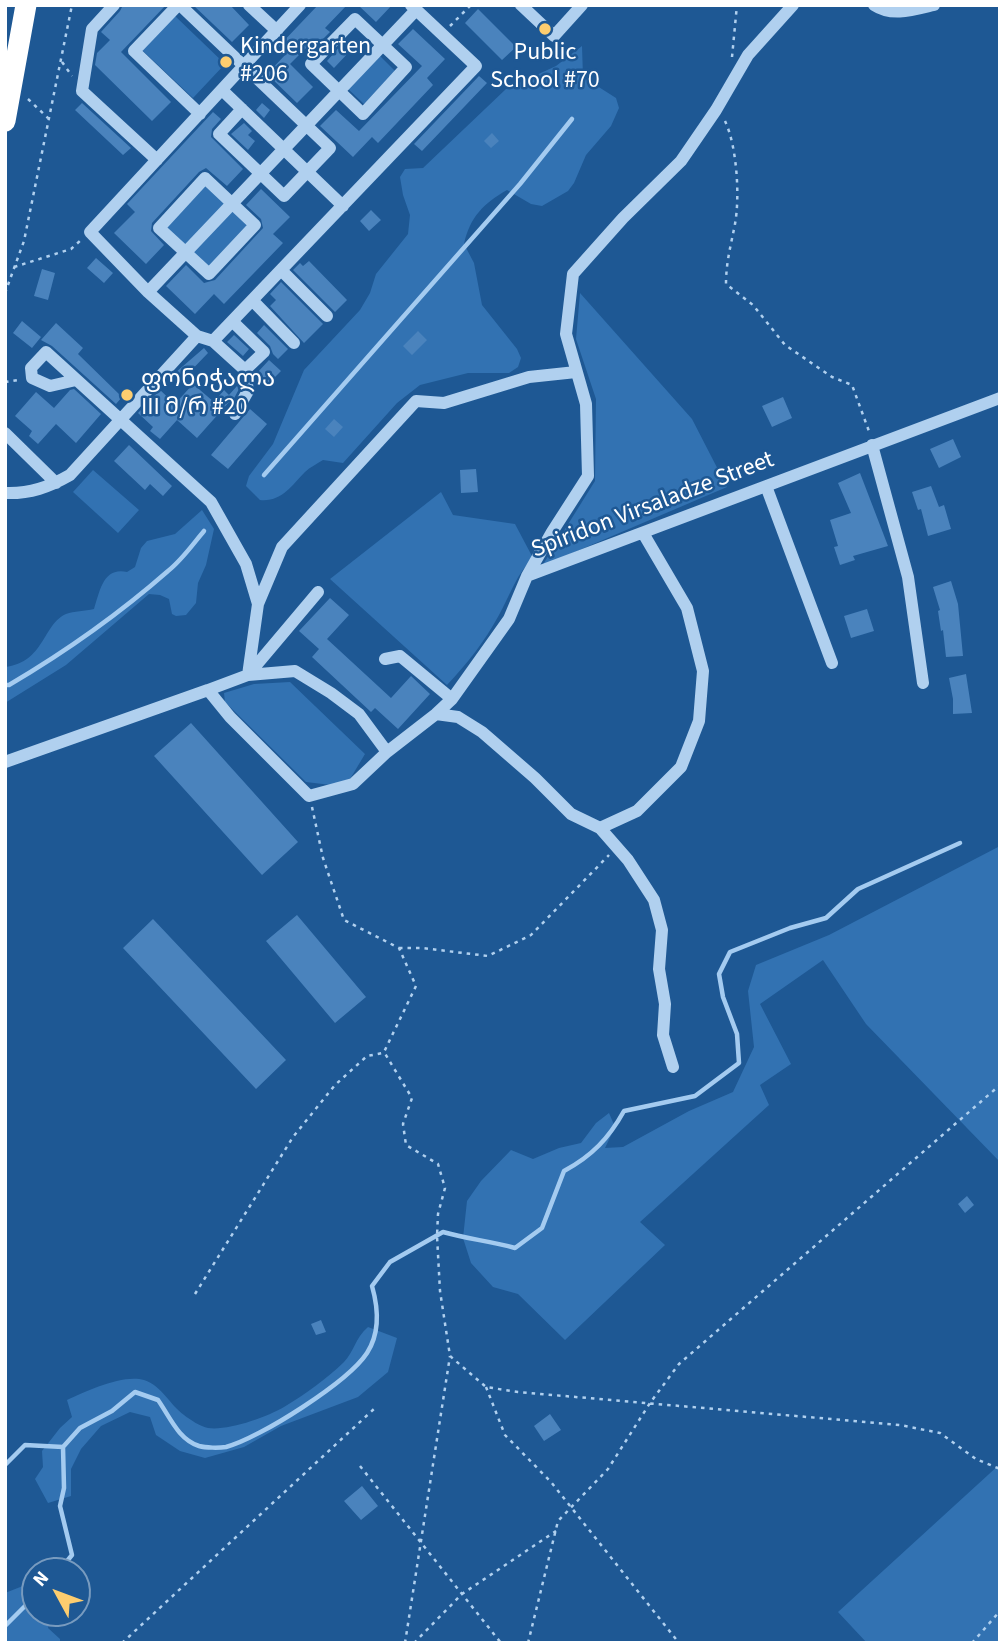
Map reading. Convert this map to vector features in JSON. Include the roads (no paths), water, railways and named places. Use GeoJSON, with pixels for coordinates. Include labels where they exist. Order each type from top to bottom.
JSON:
{"type":"FeatureCollection","features":[{"type":"Feature","properties":{"kind":"highway"},"geometry":{"type":"LineString","coordinates":[[5,121],[26,5]]}},
{"type":"Feature","properties":{"kind":"street"},"geometry":{"type":"LineString","coordinates":[[114,5],[92,29],[82,91],[157,160]]}},
{"type":"Feature","properties":{"kind":"street"},"geometry":{"type":"LineString","coordinates":[[200,114],[134,51],[179,5],[330,148],[284,196],[219,134],[242,109]]}},
{"type":"Feature","properties":{"kind":"street"},"geometry":{"type":"LineString","coordinates":[[249,5],[276,31]]}},
{"type":"Feature","properties":{"kind":"street"},"geometry":{"type":"LineString","coordinates":[[235,414],[248,391],[245,370],[213,341],[197,336],[148,292],[90,232],[300,5]]}},
{"type":"Feature","properties":{"kind":"street"},"geometry":{"type":"LineString","coordinates":[[521,5],[554,36],[582,5]]}},
{"type":"Feature","properties":{"kind":"street"},"geometry":{"type":"LineString","coordinates":[[527,576],[588,476],[586,404],[566,334],[573,274],[681,161],[716,110],[748,55],[793,5]]}},
{"type":"Feature","properties":{"kind":"street"},"geometry":{"type":"LineString","coordinates":[[874,5],[884,12],[934,5]]}},
{"type":"Feature","properties":{"kind":"street"},"geometry":{"type":"LineString","coordinates":[[148,292],[383,45],[413,8],[476,66],[213,341]]}},
{"type":"Feature","properties":{"kind":"street"},"geometry":{"type":"LineString","coordinates":[[355,19],[383,45],[406,67],[363,114],[311,64],[355,19]]}},
{"type":"Feature","properties":{"kind":"street"},"geometry":{"type":"LineString","coordinates":[[222,90],[343,205]]}},
{"type":"Feature","properties":{"kind":"street"},"geometry":{"type":"LineString","coordinates":[[205,178],[232,203],[256,225],[209,274],[159,228],[205,178]]}},
{"type":"Feature","properties":{"kind":"street"},"geometry":{"type":"LineString","coordinates":[[281,270],[327,316]]}},
{"type":"Feature","properties":{"kind":"street"},"geometry":{"type":"LineString","coordinates":[[253,299],[294,342]]}},
{"type":"Feature","properties":{"kind":"street"},"geometry":{"type":"LineString","coordinates":[[232,321],[264,352],[245,370]]}},
{"type":"Feature","properties":{"kind":"street"},"geometry":{"type":"LineString","coordinates":[[5,493],[19,494],[48,488],[70,475],[197,336]]}},
{"type":"Feature","properties":{"kind":"street"},"geometry":{"type":"LineString","coordinates":[[248,675],[258,604],[282,547],[416,401],[444,404],[529,377],[576,372]]}},
{"type":"Feature","properties":{"kind":"street"},"geometry":{"type":"LineString","coordinates":[[76,380],[211,502],[246,564],[258,604]]}},
{"type":"Feature","properties":{"kind":"street","name":"Spiridon Virsaladze Street"},"geometry":{"type":"LineString","coordinates":[[208,690],[230,717],[309,796],[353,784],[387,752],[452,699],[509,619],[527,576],[1000,398]]}},
{"type":"Feature","properties":{"kind":"street"},"geometry":{"type":"LineString","coordinates":[[5,433],[56,483]]}},
{"type":"Feature","properties":{"kind":"street"},"geometry":{"type":"LineString","coordinates":[[872,445],[908,577],[923,683]]}},
{"type":"Feature","properties":{"kind":"street"},"geometry":{"type":"LineString","coordinates":[[766,486],[832,663]]}},
{"type":"Feature","properties":{"kind":"street"},"geometry":{"type":"LineString","coordinates":[[600,828],[637,811],[681,767],[699,721],[703,671],[687,608],[643,533]]}},
{"type":"Feature","properties":{"kind":"street"},"geometry":{"type":"LineString","coordinates":[[248,675],[318,592]]}},
{"type":"Feature","properties":{"kind":"street"},"geometry":{"type":"LineString","coordinates":[[385,659],[400,656],[452,699]]}},
{"type":"Feature","properties":{"kind":"street"},"geometry":{"type":"LineString","coordinates":[[5,762],[248,675],[295,671],[359,714],[387,752]]}},
{"type":"Feature","properties":{"kind":"street"},"geometry":{"type":"LineString","coordinates":[[436,714],[458,717],[482,732],[571,814],[600,828],[628,860],[654,900],[662,930],[659,969],[665,1004],[663,1035],[673,1067]]}},
{"type":"Feature","properties":{"kind":"waterway"},"geometry":{"type":"LineString","coordinates":[[264,475],[520,184],[572,119]]}},
{"type":"Feature","properties":{"kind":"waterway"},"geometry":{"type":"LineString","coordinates":[[5,685],[51,659],[130,602],[173,567],[204,531]]}},
{"type":"Feature","properties":{"kind":"waterway"},"geometry":{"type":"LineString","coordinates":[[70,1557],[60,1506],[64,1488],[63,1447],[80,1428],[112,1411],[135,1392],[158,1400],[175,1427],[192,1443],[202,1447],[226,1447],[260,1433],[302,1408],[342,1379],[367,1353],[377,1320],[372,1286],[390,1262],[443,1232],[515,1248],[542,1228],[564,1171],[599,1146],[624,1111],[695,1096],[739,1063],[737,1034],[723,997],[719,974],[730,952],[790,928],[826,918],[858,889],[960,843]]}},
{"type":"Feature","properties":{"kind":"waterway"},"geometry":{"type":"LineString","coordinates":[[5,1465],[25,1445],[63,1447]]}},
{"type":"Feature","properties":{"kind":"waterway"},"geometry":{"type":"LineString","coordinates":[[5,1626],[21,1610]]}},
{"type":"Feature","properties":{"kind":"place","name":"Public School #70"},"geometry":{"type":"Point","coordinates":[545,29]}},
{"type":"Feature","properties":{"kind":"place","name":"Kindergarten #206"},"geometry":{"type":"Point","coordinates":[226,62]}},
{"type":"Feature","properties":{"kind":"place","name":"ფონიჭალა III მ/რ #20"},"geometry":{"type":"Point","coordinates":[127,395]}}]}
